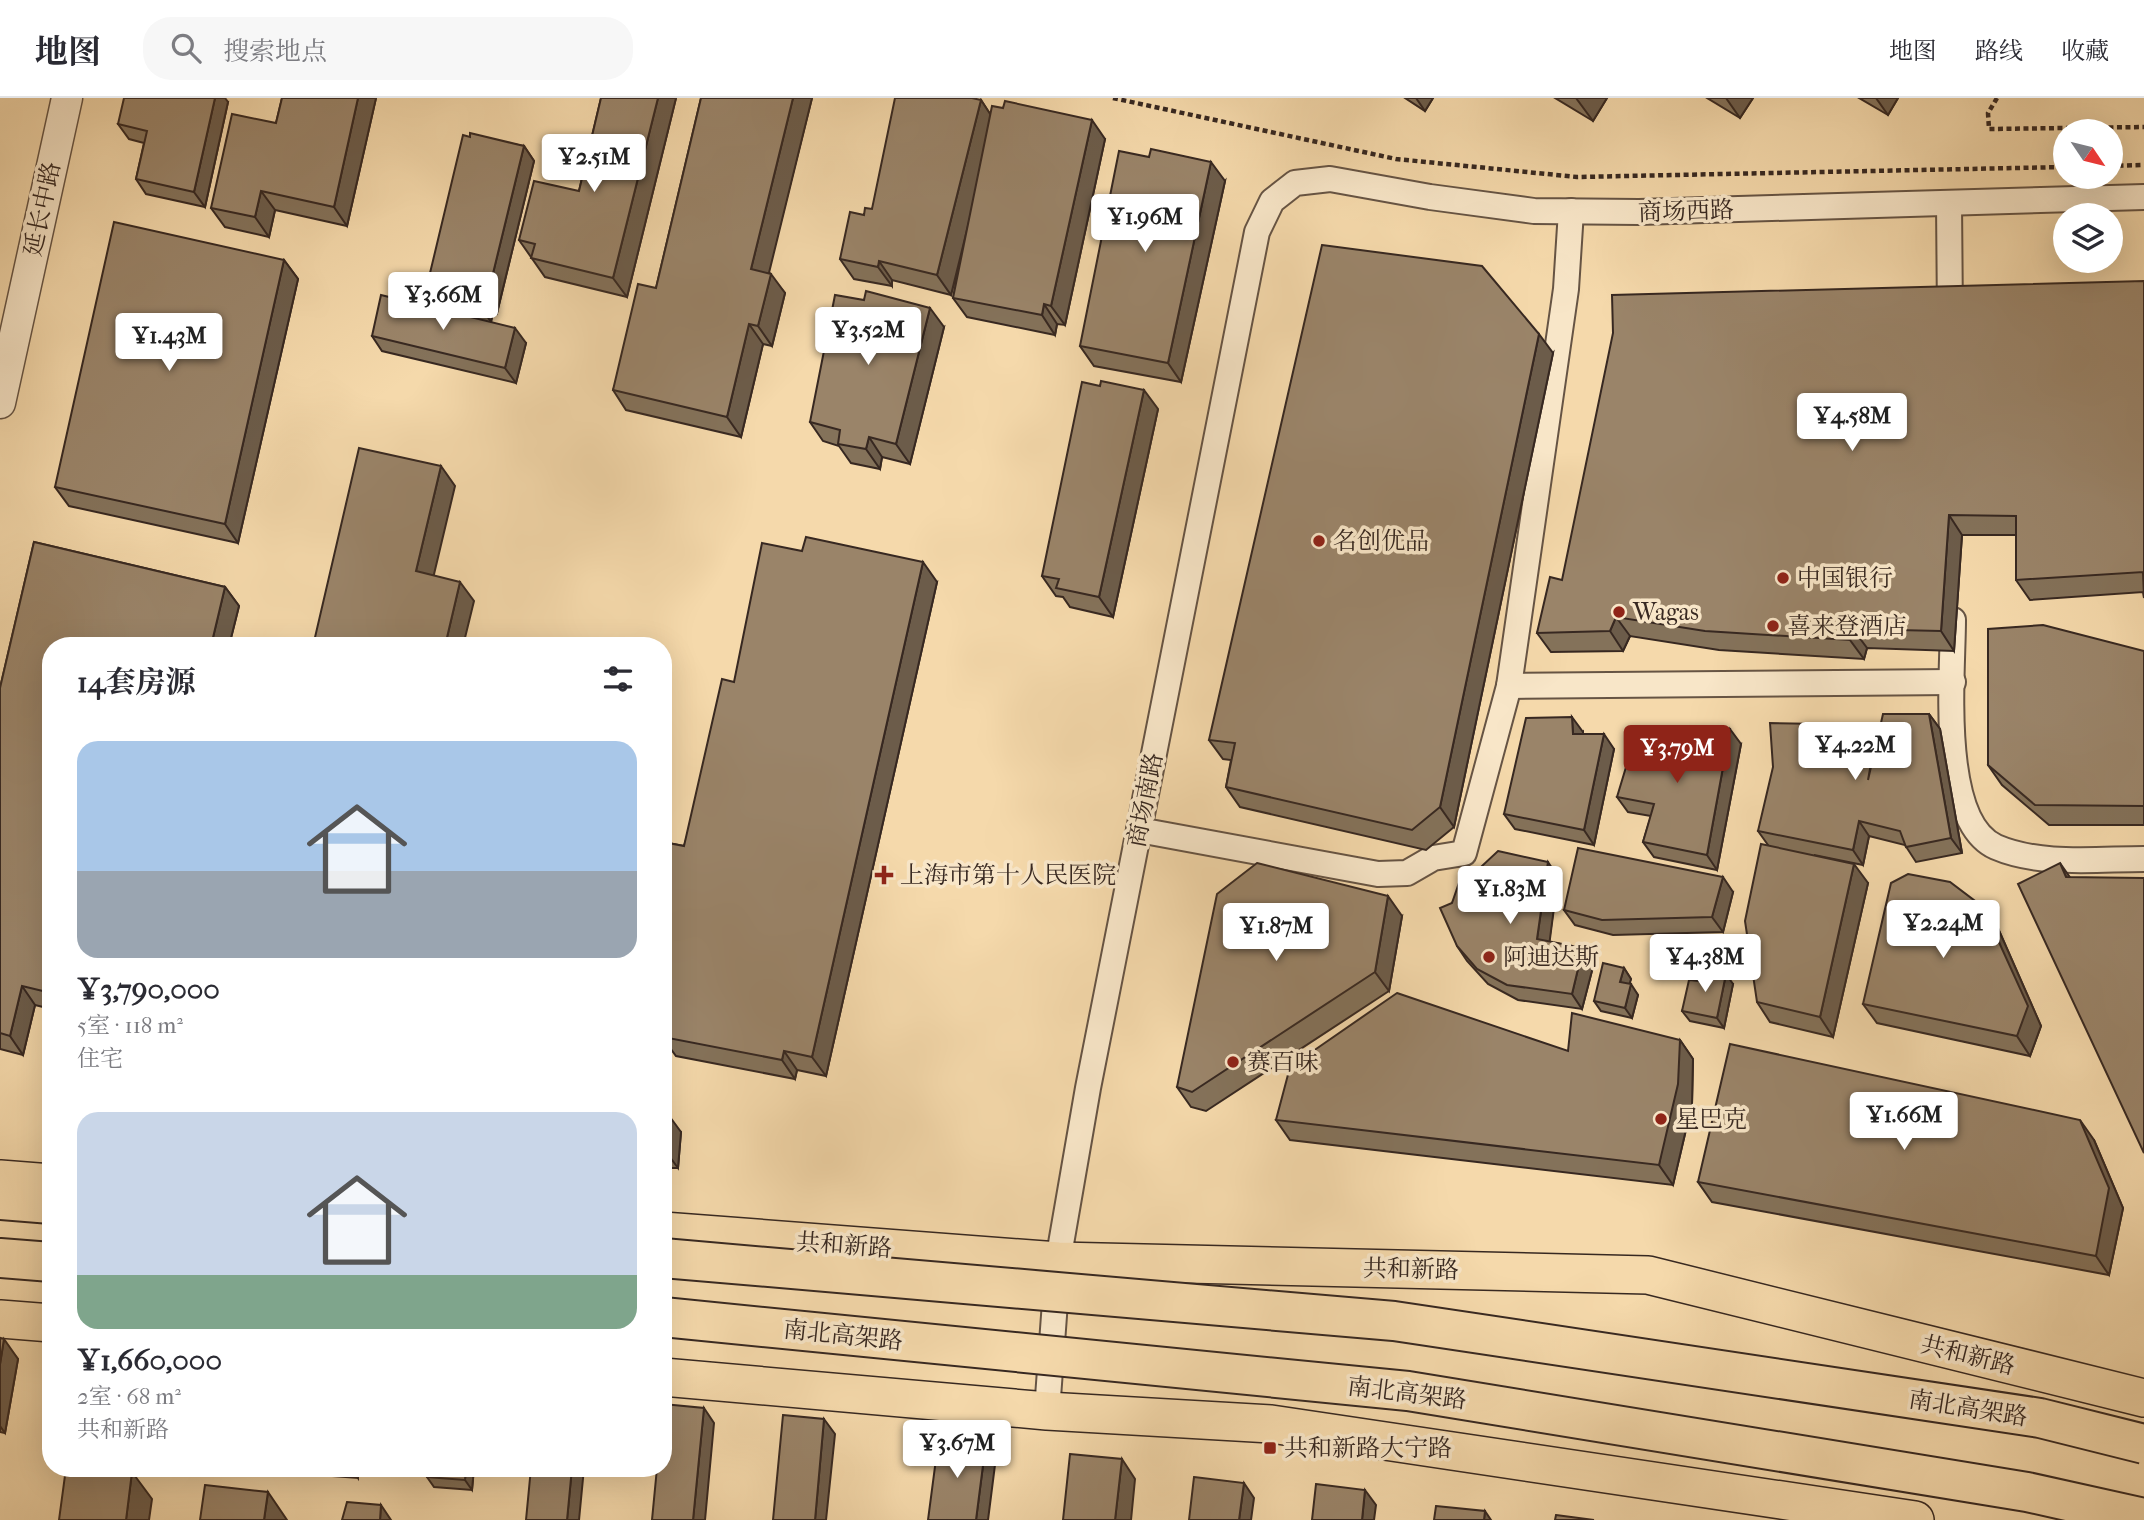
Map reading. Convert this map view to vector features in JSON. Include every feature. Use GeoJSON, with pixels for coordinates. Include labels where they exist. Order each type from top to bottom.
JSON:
{"type":"FeatureCollection","features":[{"type":"Feature","properties":{"kind":"highway"},"geometry":{"type":"LineString","coordinates":[[0,1200],[42,1203]]}},
{"type":"Feature","properties":{"kind":"highway"},"geometry":{"type":"LineString","coordinates":[[0,1258],[42,1261]]}},
{"type":"Feature","properties":{"kind":"highway","name":"南北高架路"},"geometry":{"type":"LineString","coordinates":[[672,1259],[1394,1321],[2040,1418],[2144,1444]]}},
{"type":"Feature","properties":{"kind":"highway","name":"南北高架路"},"geometry":{"type":"LineString","coordinates":[[672,1318],[1408,1391],[2027,1492],[2144,1518]]}},
{"type":"Feature","properties":{"kind":"main road"},"geometry":{"type":"LineString","coordinates":[[0,1179],[42,1182]]}},
{"type":"Feature","properties":{"kind":"main road","name":"共和新路"},"geometry":{"type":"LineString","coordinates":[[672,1232],[1058,1261],[1648,1275],[2144,1398]]}},
{"type":"Feature","properties":{"kind":"main road"},"geometry":{"type":"LineString","coordinates":[[0,1319],[42,1322]]}},
{"type":"Feature","properties":{"kind":"main road"},"geometry":{"type":"LineString","coordinates":[[672,1378],[1046,1411],[1271,1424],[1915,1520]]}},
{"type":"Feature","properties":{"kind":"street","name":"延长中路"},"geometry":{"type":"LineString","coordinates":[[0,403],[66,98]]}},
{"type":"Feature","properties":{"kind":"street","name":"商场西路"},"geometry":{"type":"LineString","coordinates":[[1257,232],[1272,201],[1295,183],[1330,179],[1443,199],[1534,211],[1639,212],[2144,197]]}},
{"type":"Feature","properties":{"kind":"street"},"geometry":{"type":"LineString","coordinates":[[1950,203],[1951,340]]}},
{"type":"Feature","properties":{"kind":"street"},"geometry":{"type":"LineString","coordinates":[[1139,830],[1378,874],[1407,873],[1433,858],[1464,853],[1508,686],[1566,289],[1571,211]]}},
{"type":"Feature","properties":{"kind":"street","name":"商场南路"},"geometry":{"type":"LineString","coordinates":[[1046,1411],[1058,1261],[1088,1088],[1257,232]]}},
{"type":"Feature","properties":{"kind":"street"},"geometry":{"type":"LineString","coordinates":[[1953,600],[1954,772],[1961,801],[1975,830],[1993,846],[2016,854],[2051,859],[2144,859]]}},
{"type":"Feature","properties":{"kind":"street"},"geometry":{"type":"LineString","coordinates":[[1508,686],[1953,682]]}},
{"type":"Feature","properties":{"kind":"path"},"geometry":{"type":"LineString","coordinates":[[1113,98],[1396,159],[1577,177],[2053,167]]}},
{"type":"Feature","properties":{"kind":"path"},"geometry":{"type":"LineString","coordinates":[[1997,98],[1988,113],[1989,129],[2144,127]]}},
{"type":"Feature","properties":{"kind":"path"},"geometry":{"type":"LineString","coordinates":[[2123,166],[2144,165]]}},
{"type":"Feature","properties":{"kind":"building"},"geometry":{"type":"Polygon","coordinates":[[[124,98],[215,98],[194,192],[136,179],[147,131],[118,124],[124,98]]]}},
{"type":"Feature","properties":{"kind":"building"},"geometry":{"type":"Polygon","coordinates":[[[282,98],[358,98],[334,207],[261,191],[255,217],[211,208],[232,114],[276,123],[282,98]]]}},
{"type":"Feature","properties":{"kind":"building"},"geometry":{"type":"Polygon","coordinates":[[[601,98],[658,98],[613,278],[531,258],[535,244],[519,240],[534,181],[579,191],[601,98]]]}},
{"type":"Feature","properties":{"kind":"building"},"geometry":{"type":"Polygon","coordinates":[[[701,98],[793,98],[751,269],[771,274],[758,326],[749,324],[727,417],[613,390],[638,284],[656,288],[701,98]]]}},
{"type":"Feature","properties":{"kind":"building"},"geometry":{"type":"Polygon","coordinates":[[[895,98],[981,100],[937,275],[879,261],[878,267],[840,259],[850,212],[864,215],[865,208],[872,209],[895,98]]]}},
{"type":"Feature","properties":{"kind":"building"},"geometry":{"type":"Polygon","coordinates":[[[1005,101],[1092,120],[1051,306],[1044,304],[1042,315],[953,298],[992,106],[1003,108],[1005,101]]]}},
{"type":"Feature","properties":{"kind":"building"},"geometry":{"type":"Polygon","coordinates":[[[470,133],[524,146],[487,298],[483,297],[481,307],[425,294],[463,135],[470,137],[470,133]]]}},
{"type":"Feature","properties":{"kind":"building"},"geometry":{"type":"Polygon","coordinates":[[[1151,149],[1211,162],[1168,363],[1080,346],[1119,151],[1149,157],[1151,149]]]}},
{"type":"Feature","properties":{"kind":"building"},"geometry":{"type":"Polygon","coordinates":[[[114,222],[284,260],[225,524],[55,487],[114,222]]]}},
{"type":"Feature","properties":{"kind":"building"},"geometry":{"type":"Polygon","coordinates":[[[1322,245],[1482,266],[1539,334],[1440,807],[1412,830],[1226,787],[1235,743],[1209,740],[1322,245]]]}},
{"type":"Feature","properties":{"kind":"building"},"geometry":{"type":"Polygon","coordinates":[[[2144,281],[2144,597],[2143,572],[2016,580],[2016,516],[1949,515],[1941,631],[1853,629],[1850,640],[1705,631],[1616,617],[1610,631],[1537,633],[1550,577],[1562,580],[1613,333],[1612,295],[2144,281]]]}},
{"type":"Feature","properties":{"kind":"building"},"geometry":{"type":"Polygon","coordinates":[[[866,291],[930,308],[896,444],[869,437],[866,449],[838,444],[840,430],[810,422],[835,295],[864,300],[866,291]]]}},
{"type":"Feature","properties":{"kind":"building"},"geometry":{"type":"Polygon","coordinates":[[[381,295],[515,328],[505,368],[372,336],[381,295]]]}},
{"type":"Feature","properties":{"kind":"building"},"geometry":{"type":"Polygon","coordinates":[[[1101,381],[1144,390],[1099,597],[1056,588],[1059,579],[1042,576],[1082,382],[1100,386],[1101,381]]]}},
{"type":"Feature","properties":{"kind":"building"},"geometry":{"type":"Polygon","coordinates":[[[359,448],[441,466],[416,571],[460,582],[447,637],[315,637],[359,448]]]}},
{"type":"Feature","properties":{"kind":"building"},"geometry":{"type":"Polygon","coordinates":[[[806,537],[923,562],[812,1057],[784,1051],[782,1060],[672,1039],[672,844],[684,846],[722,679],[734,682],[762,543],[802,551],[806,537]]]}},
{"type":"Feature","properties":{"kind":"building"},"geometry":{"type":"Polygon","coordinates":[[[34,542],[225,587],[213,637],[42,637],[42,991],[22,986],[10,1036],[0,1033],[0,688],[34,542]]]}},
{"type":"Feature","properties":{"kind":"building"},"geometry":{"type":"Polygon","coordinates":[[[2043,625],[2144,651],[2144,806],[2035,805],[1988,765],[1988,629],[2043,625]]]}},
{"type":"Feature","properties":{"kind":"building"},"geometry":{"type":"Polygon","coordinates":[[[1883,714],[1929,714],[1951,838],[1906,847],[1900,831],[1859,821],[1853,850],[1758,831],[1773,767],[1770,723],[1878,725],[1868,780],[1883,714]]]}},
{"type":"Feature","properties":{"kind":"building"},"geometry":{"type":"Polygon","coordinates":[[[1572,717],[1573,734],[1604,734],[1584,830],[1504,814],[1526,718],[1572,717]]]}},
{"type":"Feature","properties":{"kind":"building"},"geometry":{"type":"Polygon","coordinates":[[[1730,729],[1707,855],[1643,842],[1654,804],[1617,797],[1636,734],[1730,729]]]}},
{"type":"Feature","properties":{"kind":"building"},"geometry":{"type":"Polygon","coordinates":[[[1761,844],[1854,864],[1820,1017],[1757,1002],[1745,921],[1761,844]]]}},
{"type":"Feature","properties":{"kind":"building"},"geometry":{"type":"Polygon","coordinates":[[[1578,848],[1723,877],[1712,917],[1602,920],[1564,910],[1578,848]]]}},
{"type":"Feature","properties":{"kind":"building"},"geometry":{"type":"Polygon","coordinates":[[[1498,851],[1548,862],[1537,939],[1583,948],[1572,994],[1507,985],[1477,969],[1457,946],[1440,908],[1452,903],[1460,880],[1466,881],[1498,851]]]}},
{"type":"Feature","properties":{"kind":"building"},"geometry":{"type":"Polygon","coordinates":[[[1257,863],[1388,896],[1375,972],[1192,1092],[1177,1087],[1217,894],[1257,863]]]}},
{"type":"Feature","properties":{"kind":"building"},"geometry":{"type":"Polygon","coordinates":[[[2060,863],[2066,877],[2144,878],[2144,1153],[2018,884],[2060,863]]]}},
{"type":"Feature","properties":{"kind":"building"},"geometry":{"type":"Polygon","coordinates":[[[1908,874],[1950,882],[1983,907],[2028,1006],[2017,1036],[1863,1004],[1891,883],[1908,874]]]}},
{"type":"Feature","properties":{"kind":"building"},"geometry":{"type":"Polygon","coordinates":[[[1603,963],[1624,968],[1620,982],[1631,984],[1625,1008],[1594,1001],[1603,963]]]}},
{"type":"Feature","properties":{"kind":"building"},"geometry":{"type":"Polygon","coordinates":[[[1700,968],[1726,974],[1717,1018],[1682,1011],[1689,980],[1698,981],[1700,968]]]}},
{"type":"Feature","properties":{"kind":"building"},"geometry":{"type":"Polygon","coordinates":[[[1397,993],[1568,1051],[1572,1013],[1680,1040],[1678,1084],[1659,1165],[1276,1120],[1290,1067],[1397,993]]]}},
{"type":"Feature","properties":{"kind":"building"},"geometry":{"type":"Polygon","coordinates":[[[1730,1044],[2080,1120],[2109,1188],[2096,1256],[1698,1182],[1730,1044]]]}},
{"type":"Feature","properties":{"kind":"building"},"geometry":{"type":"Polygon","coordinates":[[[0,1338],[4,1339],[0,1364],[0,1338]]]}},
{"type":"Feature","properties":{"kind":"building"},"geometry":{"type":"Polygon","coordinates":[[[672,1405],[704,1408],[693,1520],[652,1520],[656,1477],[672,1477],[672,1405]]]}},
{"type":"Feature","properties":{"kind":"building"},"geometry":{"type":"Polygon","coordinates":[[[783,1415],[824,1419],[815,1520],[773,1520],[783,1415]]]}},
{"type":"Feature","properties":{"kind":"building"},"geometry":{"type":"Polygon","coordinates":[[[939,1436],[986,1442],[976,1520],[928,1520],[939,1436]]]}},
{"type":"Feature","properties":{"kind":"building"},"geometry":{"type":"Polygon","coordinates":[[[1070,1454],[1122,1459],[1115,1520],[1063,1520],[1070,1454]]]}},
{"type":"Feature","properties":{"kind":"building"},"geometry":{"type":"Polygon","coordinates":[[[65,1477],[131,1477],[126,1520],[59,1520],[65,1477]]]}},
{"type":"Feature","properties":{"kind":"building"},"geometry":{"type":"Polygon","coordinates":[[[427,1477],[465,1477],[465,1480],[427,1477]]]}},
{"type":"Feature","properties":{"kind":"building"},"geometry":{"type":"Polygon","coordinates":[[[530,1477],[571,1477],[567,1520],[526,1520],[530,1477]]]}},
{"type":"Feature","properties":{"kind":"building"},"geometry":{"type":"Polygon","coordinates":[[[1194,1477],[1244,1483],[1239,1520],[1189,1520],[1194,1477]]]}},
{"type":"Feature","properties":{"kind":"building"},"geometry":{"type":"Polygon","coordinates":[[[1316,1484],[1365,1490],[1362,1520],[1312,1520],[1316,1484]]]}},
{"type":"Feature","properties":{"kind":"building"},"geometry":{"type":"Polygon","coordinates":[[[205,1485],[268,1492],[264,1520],[200,1520],[205,1485]]]}},
{"type":"Feature","properties":{"kind":"building"},"geometry":{"type":"Polygon","coordinates":[[[347,1502],[381,1505],[380,1520],[342,1520],[347,1502]]]}},
{"type":"Feature","properties":{"kind":"building"},"geometry":{"type":"Polygon","coordinates":[[[1436,1506],[1485,1511],[1484,1520],[1434,1520],[1436,1506]]]}},
{"type":"Feature","properties":{"kind":"building"},"geometry":{"type":"Polygon","coordinates":[[[1556,1515],[1594,1520],[1555,1520],[1556,1515]]]}},
{"type":"Feature","properties":{"kind":"place","name":"名创优品"},"geometry":{"type":"Point","coordinates":[1319,541]}},
{"type":"Feature","properties":{"kind":"place","name":"中国银行"},"geometry":{"type":"Point","coordinates":[1783,578]}},
{"type":"Feature","properties":{"kind":"place","name":"Wagas"},"geometry":{"type":"Point","coordinates":[1619,612]}},
{"type":"Feature","properties":{"kind":"place","name":"喜来登酒店"},"geometry":{"type":"Point","coordinates":[1773,626]}},
{"type":"Feature","properties":{"kind":"place","name":"上海市第十人民医院"},"geometry":{"type":"Point","coordinates":[884,875]}},
{"type":"Feature","properties":{"kind":"place","name":"阿迪达斯"},"geometry":{"type":"Point","coordinates":[1489,957]}},
{"type":"Feature","properties":{"kind":"place","name":"赛百味"},"geometry":{"type":"Point","coordinates":[1233,1062]}},
{"type":"Feature","properties":{"kind":"place","name":"星巴克"},"geometry":{"type":"Point","coordinates":[1661,1119]}},
{"type":"Feature","properties":{"kind":"place","name":"共和新路大宁路"},"geometry":{"type":"Point","coordinates":[1270,1448]}}]}
